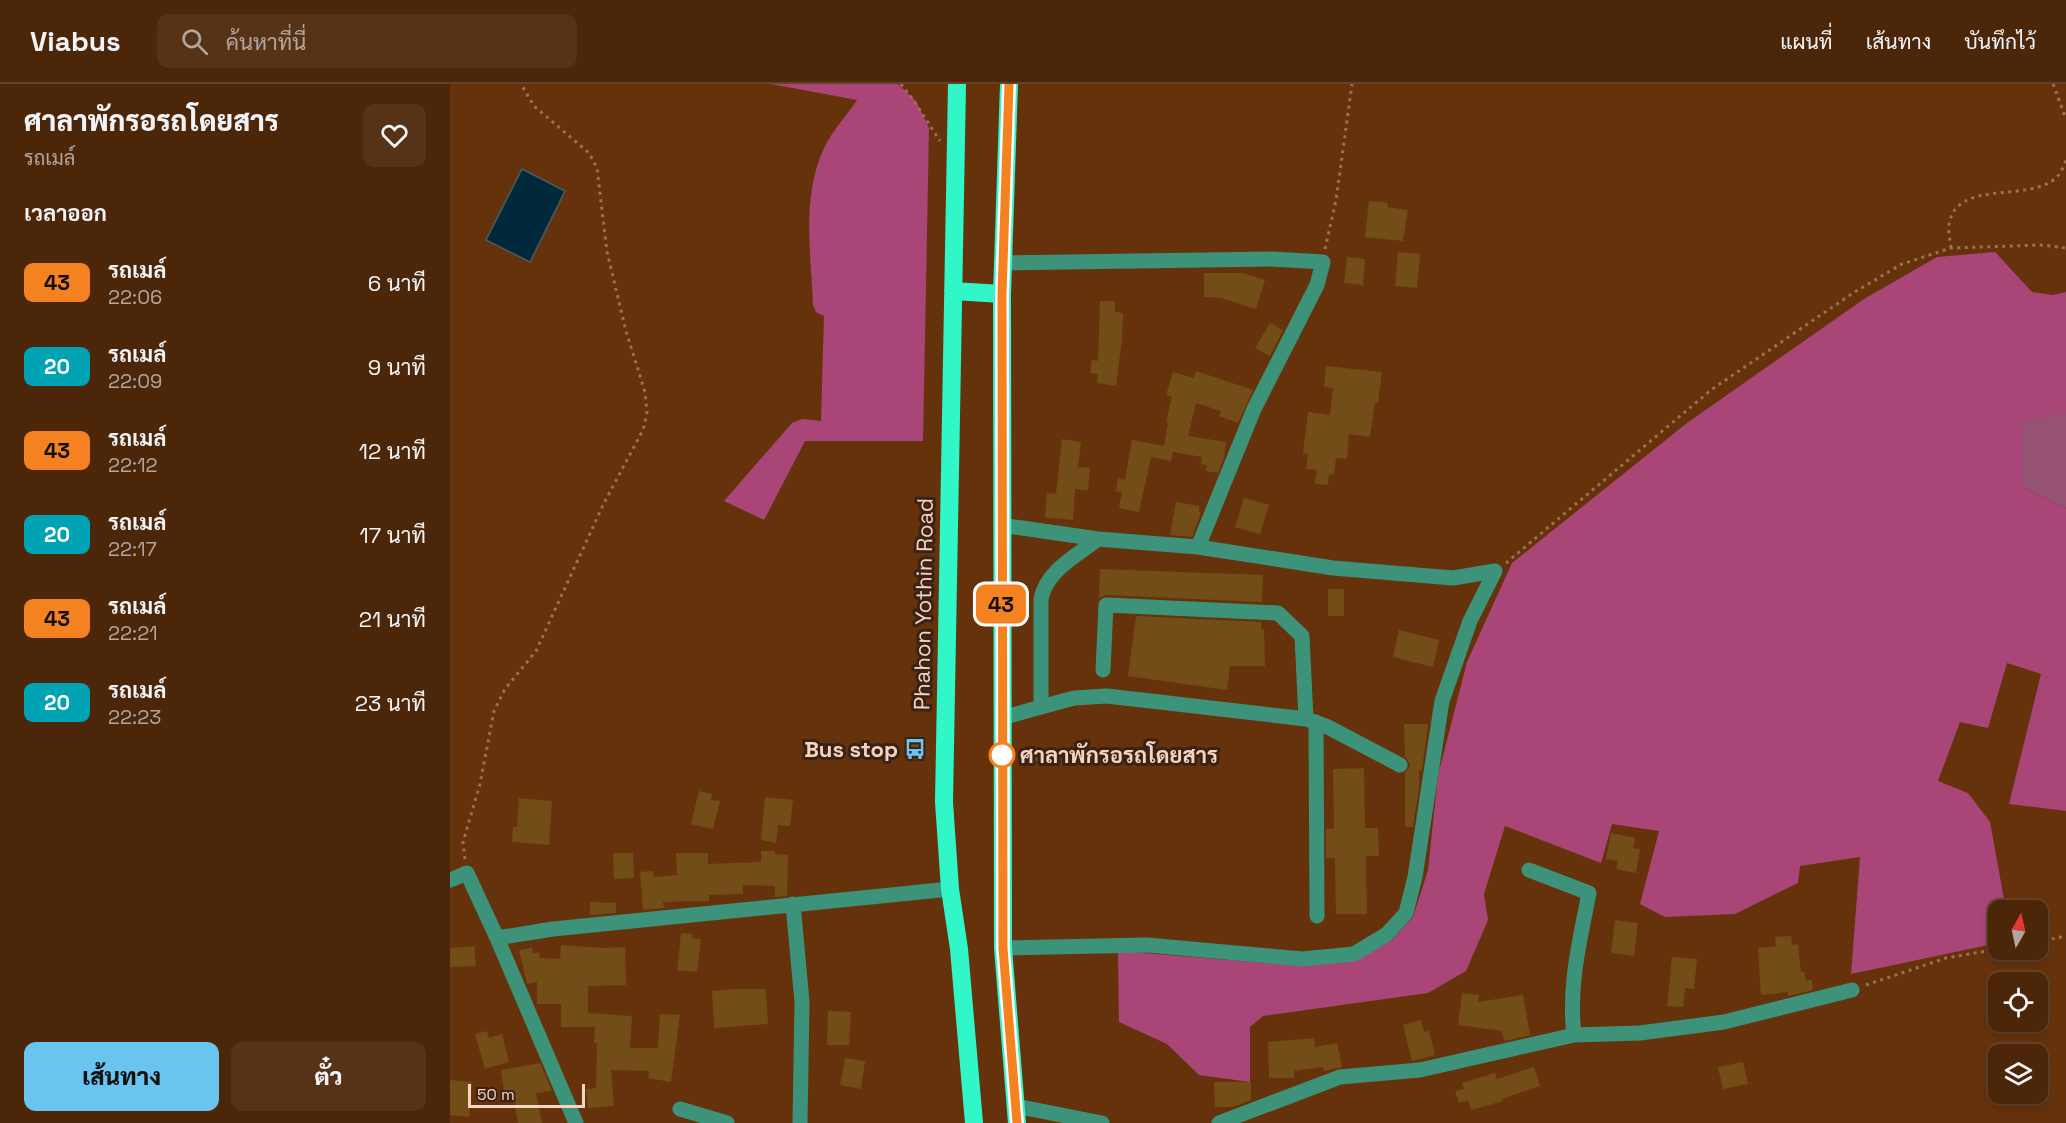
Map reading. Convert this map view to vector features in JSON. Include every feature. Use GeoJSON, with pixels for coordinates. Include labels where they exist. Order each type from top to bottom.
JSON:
{"type":"FeatureCollection","features":[{"type":"Feature","properties":{"kind":"highway","name":"Phahon Yothin Road"},"geometry":{"type":"LineString","coordinates":[[957,84],[944,802],[950,889],[959,949],[974,1123]]}},
{"type":"Feature","properties":{"kind":"highway"},"geometry":{"type":"LineString","coordinates":[[1009,84],[1002,294],[1003,948],[1017,1115]]}},
{"type":"Feature","properties":{"kind":"highway"},"geometry":{"type":"LineString","coordinates":[[952,291],[1002,294]]}},
{"type":"Feature","properties":{"kind":"street"},"geometry":{"type":"LineString","coordinates":[[1003,263],[1272,259],[1323,262],[1317,285],[1254,410],[1198,547]]}},
{"type":"Feature","properties":{"kind":"street"},"geometry":{"type":"LineString","coordinates":[[1001,525],[1098,539],[1198,547],[1334,568],[1453,578],[1495,572]]}},
{"type":"Feature","properties":{"kind":"street"},"geometry":{"type":"LineString","coordinates":[[1041,706],[1043,587],[1049,577],[1098,539]]}},
{"type":"Feature","properties":{"kind":"street"},"geometry":{"type":"LineString","coordinates":[[1003,948],[1147,945],[1302,959],[1354,954],[1387,934],[1406,913],[1415,877],[1442,701],[1470,621],[1495,572]]}},
{"type":"Feature","properties":{"kind":"street"},"geometry":{"type":"LineString","coordinates":[[1103,670],[1106,605],[1278,613],[1302,636],[1311,721],[1317,916]]}},
{"type":"Feature","properties":{"kind":"street"},"geometry":{"type":"LineString","coordinates":[[1002,718],[1074,698],[1107,696],[1311,721],[1400,765]]}},
{"type":"Feature","properties":{"kind":"street"},"geometry":{"type":"LineString","coordinates":[[1529,870],[1589,893],[1572,985],[1571,1011],[1574,1035]]}},
{"type":"Feature","properties":{"kind":"street"},"geometry":{"type":"LineString","coordinates":[[450,880],[467,873],[576,1123]]}},
{"type":"Feature","properties":{"kind":"street"},"geometry":{"type":"LineString","coordinates":[[497,938],[553,929],[950,889]]}},
{"type":"Feature","properties":{"kind":"street"},"geometry":{"type":"LineString","coordinates":[[793,904],[802,1002],[800,1123]]}},
{"type":"Feature","properties":{"kind":"street"},"geometry":{"type":"LineString","coordinates":[[1219,1123],[1340,1077],[1420,1070],[1574,1035],[1640,1033],[1724,1022],[1852,990]]}},
{"type":"Feature","properties":{"kind":"street"},"geometry":{"type":"LineString","coordinates":[[680,1109],[727,1123]]}},
{"type":"Feature","properties":{"kind":"street"},"geometry":{"type":"LineString","coordinates":[[1017,1115],[1102,1123]]}},
{"type":"Feature","properties":{"kind":"path"},"geometry":{"type":"LineString","coordinates":[[467,873],[463,842],[480,784],[494,711],[505,689],[536,651],[604,503],[643,430],[646,413],[645,392],[626,331],[607,252],[597,168],[590,153],[534,106],[521,84]]}},
{"type":"Feature","properties":{"kind":"path"},"geometry":{"type":"LineString","coordinates":[[901,84],[955,166]]}},
{"type":"Feature","properties":{"kind":"path"},"geometry":{"type":"LineString","coordinates":[[1323,262],[1336,200],[1352,84]]}},
{"type":"Feature","properties":{"kind":"path"},"geometry":{"type":"LineString","coordinates":[[2053,84],[2066,118]]}},
{"type":"Feature","properties":{"kind":"path"},"geometry":{"type":"LineString","coordinates":[[1951,248],[1949,226],[1954,209],[1965,199],[2039,188],[2059,176],[2066,160]]}},
{"type":"Feature","properties":{"kind":"path"},"geometry":{"type":"LineString","coordinates":[[1495,572],[1711,390],[1853,293],[1902,264],[1951,248],[2043,245],[2066,248]]}},
{"type":"Feature","properties":{"kind":"path"},"geometry":{"type":"LineString","coordinates":[[2048,940],[2066,936]]}},
{"type":"Feature","properties":{"kind":"path"},"geometry":{"type":"LineString","coordinates":[[1852,990],[1946,958],[1988,951]]}},
{"type":"Feature","properties":{"kind":"shaded area"},"geometry":{"type":"Polygon","coordinates":[[[771,84],[898,84],[916,101],[929,128],[923,441],[805,441],[764,520],[724,501],[792,423],[802,419],[821,421],[824,316],[816,312],[813,305],[810,204],[813,184],[825,146],[857,100],[771,84]]]}},
{"type":"Feature","properties":{"kind":"shaded area"},"geometry":{"type":"Polygon","coordinates":[[[1995,252],[2032,292],[2053,295],[2066,292],[2066,413],[2022,421],[2022,487],[2066,508],[2066,811],[2009,804],[2041,674],[2007,663],[1988,728],[1960,722],[1938,781],[1968,793],[1990,822],[2004,900],[1988,900],[1988,945],[1851,974],[1860,857],[1800,866],[1798,883],[1735,914],[1665,917],[1640,904],[1659,831],[1612,824],[1601,863],[1505,826],[1484,894],[1488,920],[1466,971],[1428,993],[1263,1016],[1250,1027],[1250,1082],[1199,1075],[1167,1044],[1119,1022],[1118,951],[1302,966],[1355,959],[1392,940],[1413,917],[1428,870],[1438,775],[1467,662],[1512,563],[1687,423],[1864,299],[1937,257],[1995,252]]]}},
{"type":"Feature","properties":{"kind":"shaded area"},"geometry":{"type":"Polygon","coordinates":[[[2066,413],[2066,508],[2022,487],[2022,420],[2066,413]]]}},
{"type":"Feature","properties":{"kind":"water"},"geometry":{"type":"Polygon","coordinates":[[[522,169],[565,191],[530,262],[486,240],[522,169]]]}},
{"type":"Feature","properties":{"kind":"building"},"geometry":{"type":"Polygon","coordinates":[[[1369,201],[1388,203],[1387,207],[1408,210],[1403,241],[1365,237],[1369,201]]]}},
{"type":"Feature","properties":{"kind":"building"},"geometry":{"type":"Polygon","coordinates":[[[1398,252],[1420,254],[1417,288],[1395,286],[1398,252]]]}},
{"type":"Feature","properties":{"kind":"building"},"geometry":{"type":"Polygon","coordinates":[[[1347,257],[1365,259],[1363,285],[1344,283],[1347,257]]]}},
{"type":"Feature","properties":{"kind":"building"},"geometry":{"type":"Polygon","coordinates":[[[1204,273],[1243,273],[1265,280],[1256,309],[1221,298],[1204,297],[1204,273]]]}},
{"type":"Feature","properties":{"kind":"building"},"geometry":{"type":"Polygon","coordinates":[[[1100,301],[1115,301],[1115,312],[1123,313],[1116,386],[1097,383],[1098,374],[1090,373],[1092,360],[1098,361],[1100,301]]]}},
{"type":"Feature","properties":{"kind":"building"},"geometry":{"type":"Polygon","coordinates":[[[1270,323],[1283,330],[1270,356],[1255,348],[1270,323]]]}},
{"type":"Feature","properties":{"kind":"building"},"geometry":{"type":"Polygon","coordinates":[[[1326,366],[1382,372],[1370,437],[1349,434],[1347,459],[1336,458],[1334,475],[1329,474],[1328,485],[1315,484],[1317,470],[1306,469],[1308,454],[1303,453],[1308,412],[1330,415],[1333,388],[1324,387],[1326,366]]]}},
{"type":"Feature","properties":{"kind":"building"},"geometry":{"type":"Polygon","coordinates":[[[1196,371],[1253,390],[1238,423],[1219,416],[1221,411],[1196,403],[1188,436],[1226,442],[1224,458],[1218,473],[1206,471],[1207,465],[1201,464],[1202,457],[1173,452],[1171,461],[1151,457],[1139,512],[1119,508],[1122,492],[1116,491],[1118,478],[1125,480],[1132,440],[1164,446],[1172,396],[1166,395],[1173,372],[1194,378],[1196,371]]]}},
{"type":"Feature","properties":{"kind":"building"},"geometry":{"type":"Polygon","coordinates":[[[1062,439],[1081,442],[1078,467],[1090,468],[1088,490],[1075,489],[1073,520],[1045,517],[1047,493],[1056,494],[1062,439]]]}},
{"type":"Feature","properties":{"kind":"building"},"geometry":{"type":"Polygon","coordinates":[[[1244,498],[1269,505],[1260,534],[1235,527],[1244,498]]]}},
{"type":"Feature","properties":{"kind":"building"},"geometry":{"type":"Polygon","coordinates":[[[1176,502],[1199,506],[1201,513],[1192,537],[1170,535],[1176,502]]]}},
{"type":"Feature","properties":{"kind":"building"},"geometry":{"type":"Polygon","coordinates":[[[1100,569],[1263,575],[1262,602],[1106,595],[1099,598],[1100,569]]]}},
{"type":"Feature","properties":{"kind":"building"},"geometry":{"type":"Polygon","coordinates":[[[1328,589],[1344,589],[1344,616],[1328,616],[1328,589]]]}},
{"type":"Feature","properties":{"kind":"building"},"geometry":{"type":"Polygon","coordinates":[[[1136,616],[1261,622],[1261,630],[1264,630],[1265,666],[1230,666],[1227,690],[1128,676],[1136,616]]]}},
{"type":"Feature","properties":{"kind":"building"},"geometry":{"type":"Polygon","coordinates":[[[1399,630],[1439,640],[1433,667],[1393,657],[1399,630]]]}},
{"type":"Feature","properties":{"kind":"building"},"geometry":{"type":"Polygon","coordinates":[[[1404,724],[1428,724],[1422,770],[1419,770],[1419,788],[1413,827],[1405,827],[1405,773],[1410,765],[1405,756],[1404,724]]]}},
{"type":"Feature","properties":{"kind":"building"},"geometry":{"type":"Polygon","coordinates":[[[923,740],[923,756],[907,756],[907,741],[923,740]]]}},
{"type":"Feature","properties":{"kind":"building"},"geometry":{"type":"Polygon","coordinates":[[[1022,747],[1038,747],[1038,761],[1022,761],[1022,747]]]}},
{"type":"Feature","properties":{"kind":"building"},"geometry":{"type":"Polygon","coordinates":[[[1364,768],[1365,828],[1378,828],[1379,856],[1366,856],[1367,914],[1336,914],[1335,858],[1326,858],[1326,829],[1334,829],[1333,769],[1364,768]]]}},
{"type":"Feature","properties":{"kind":"building"},"geometry":{"type":"Polygon","coordinates":[[[699,791],[712,794],[711,800],[720,801],[713,829],[691,824],[699,791]]]}},
{"type":"Feature","properties":{"kind":"building"},"geometry":{"type":"Polygon","coordinates":[[[765,797],[793,800],[790,826],[778,825],[776,843],[761,840],[765,797]]]}},
{"type":"Feature","properties":{"kind":"building"},"geometry":{"type":"Polygon","coordinates":[[[519,798],[552,801],[549,845],[512,842],[513,827],[517,827],[519,798]]]}},
{"type":"Feature","properties":{"kind":"building"},"geometry":{"type":"Polygon","coordinates":[[[1611,833],[1635,838],[1633,848],[1640,849],[1636,873],[1616,869],[1618,861],[1606,859],[1611,833]]]}},
{"type":"Feature","properties":{"kind":"building"},"geometry":{"type":"Polygon","coordinates":[[[761,851],[775,851],[775,854],[788,855],[787,896],[775,897],[775,886],[743,885],[743,894],[709,895],[709,901],[663,902],[664,908],[643,910],[640,872],[653,871],[654,877],[677,875],[676,853],[708,853],[708,864],[761,862],[761,851]]]}},
{"type":"Feature","properties":{"kind":"building"},"geometry":{"type":"Polygon","coordinates":[[[613,853],[633,853],[634,878],[614,879],[613,853]]]}},
{"type":"Feature","properties":{"kind":"building"},"geometry":{"type":"Polygon","coordinates":[[[590,902],[616,903],[616,913],[590,915],[590,902]]]}},
{"type":"Feature","properties":{"kind":"building"},"geometry":{"type":"Polygon","coordinates":[[[1615,920],[1638,923],[1634,956],[1611,953],[1615,920]]]}},
{"type":"Feature","properties":{"kind":"building"},"geometry":{"type":"Polygon","coordinates":[[[681,933],[693,934],[692,938],[701,939],[697,972],[677,970],[681,933]]]}},
{"type":"Feature","properties":{"kind":"building"},"geometry":{"type":"Polygon","coordinates":[[[1791,936],[1792,945],[1798,944],[1801,972],[1804,972],[1806,981],[1812,980],[1813,990],[1788,996],[1788,992],[1761,995],[1758,948],[1776,946],[1775,937],[1791,936]]]}},
{"type":"Feature","properties":{"kind":"building"},"geometry":{"type":"Polygon","coordinates":[[[561,945],[625,947],[626,985],[588,986],[588,1013],[632,1016],[630,1048],[658,1048],[660,1014],[680,1015],[671,1082],[648,1078],[649,1071],[611,1070],[614,1106],[588,1108],[586,1089],[596,1088],[595,1027],[561,1027],[561,1004],[537,1004],[537,982],[527,984],[519,950],[532,948],[533,953],[539,953],[540,958],[560,959],[561,945]]]}},
{"type":"Feature","properties":{"kind":"building"},"geometry":{"type":"Polygon","coordinates":[[[474,946],[476,966],[450,967],[450,948],[474,946]]]}},
{"type":"Feature","properties":{"kind":"building"},"geometry":{"type":"Polygon","coordinates":[[[1672,957],[1697,959],[1694,989],[1685,988],[1683,1007],[1667,1006],[1672,957]]]}},
{"type":"Feature","properties":{"kind":"building"},"geometry":{"type":"Polygon","coordinates":[[[766,989],[768,1024],[714,1028],[712,991],[766,989]]]}},
{"type":"Feature","properties":{"kind":"building"},"geometry":{"type":"Polygon","coordinates":[[[1462,993],[1479,995],[1478,1002],[1523,995],[1530,1035],[1504,1041],[1502,1031],[1458,1025],[1462,993]]]}},
{"type":"Feature","properties":{"kind":"building"},"geometry":{"type":"Polygon","coordinates":[[[828,1011],[851,1012],[849,1045],[827,1045],[828,1011]]]}},
{"type":"Feature","properties":{"kind":"building"},"geometry":{"type":"Polygon","coordinates":[[[1421,1020],[1424,1032],[1429,1031],[1435,1055],[1412,1061],[1403,1025],[1421,1020]]]}},
{"type":"Feature","properties":{"kind":"building"},"geometry":{"type":"Polygon","coordinates":[[[487,1031],[489,1038],[502,1034],[509,1062],[485,1069],[475,1034],[487,1031]]]}},
{"type":"Feature","properties":{"kind":"building"},"geometry":{"type":"Polygon","coordinates":[[[1314,1038],[1315,1047],[1337,1043],[1342,1067],[1324,1071],[1323,1067],[1294,1071],[1294,1078],[1269,1078],[1268,1042],[1314,1038]]]}},
{"type":"Feature","properties":{"kind":"building"},"geometry":{"type":"Polygon","coordinates":[[[845,1058],[865,1061],[861,1089],[840,1085],[845,1058]]]}},
{"type":"Feature","properties":{"kind":"building"},"geometry":{"type":"Polygon","coordinates":[[[1743,1062],[1748,1084],[1723,1089],[1718,1067],[1743,1062]]]}},
{"type":"Feature","properties":{"kind":"building"},"geometry":{"type":"Polygon","coordinates":[[[540,1063],[552,1091],[536,1093],[542,1123],[518,1123],[512,1090],[504,1091],[501,1070],[540,1063]]]}},
{"type":"Feature","properties":{"kind":"building"},"geometry":{"type":"Polygon","coordinates":[[[1534,1067],[1540,1086],[1502,1099],[1503,1101],[1471,1110],[1468,1100],[1459,1103],[1455,1091],[1464,1089],[1462,1083],[1495,1073],[1497,1079],[1534,1067]]]}},
{"type":"Feature","properties":{"kind":"building"},"geometry":{"type":"Polygon","coordinates":[[[450,1080],[472,1082],[469,1117],[450,1115],[450,1080]]]}},
{"type":"Feature","properties":{"kind":"building"},"geometry":{"type":"Polygon","coordinates":[[[1214,1082],[1251,1082],[1251,1100],[1233,1107],[1215,1107],[1214,1082]]]}},
{"type":"Feature","properties":{"kind":"bus line","name":"43"},"geometry":{"type":"LineString","coordinates":[[1009,84],[1002,294],[1003,948],[1017,1123]]}},
{"type":"Feature","properties":{"kind":"place","name":"Bus stop"},"geometry":{"type":"Point","coordinates":[915,749]}},
{"type":"Feature","properties":{"kind":"place","name":"ศาลาพักรอรถโดยสาร"},"geometry":{"type":"Point","coordinates":[1002,755]}}]}
